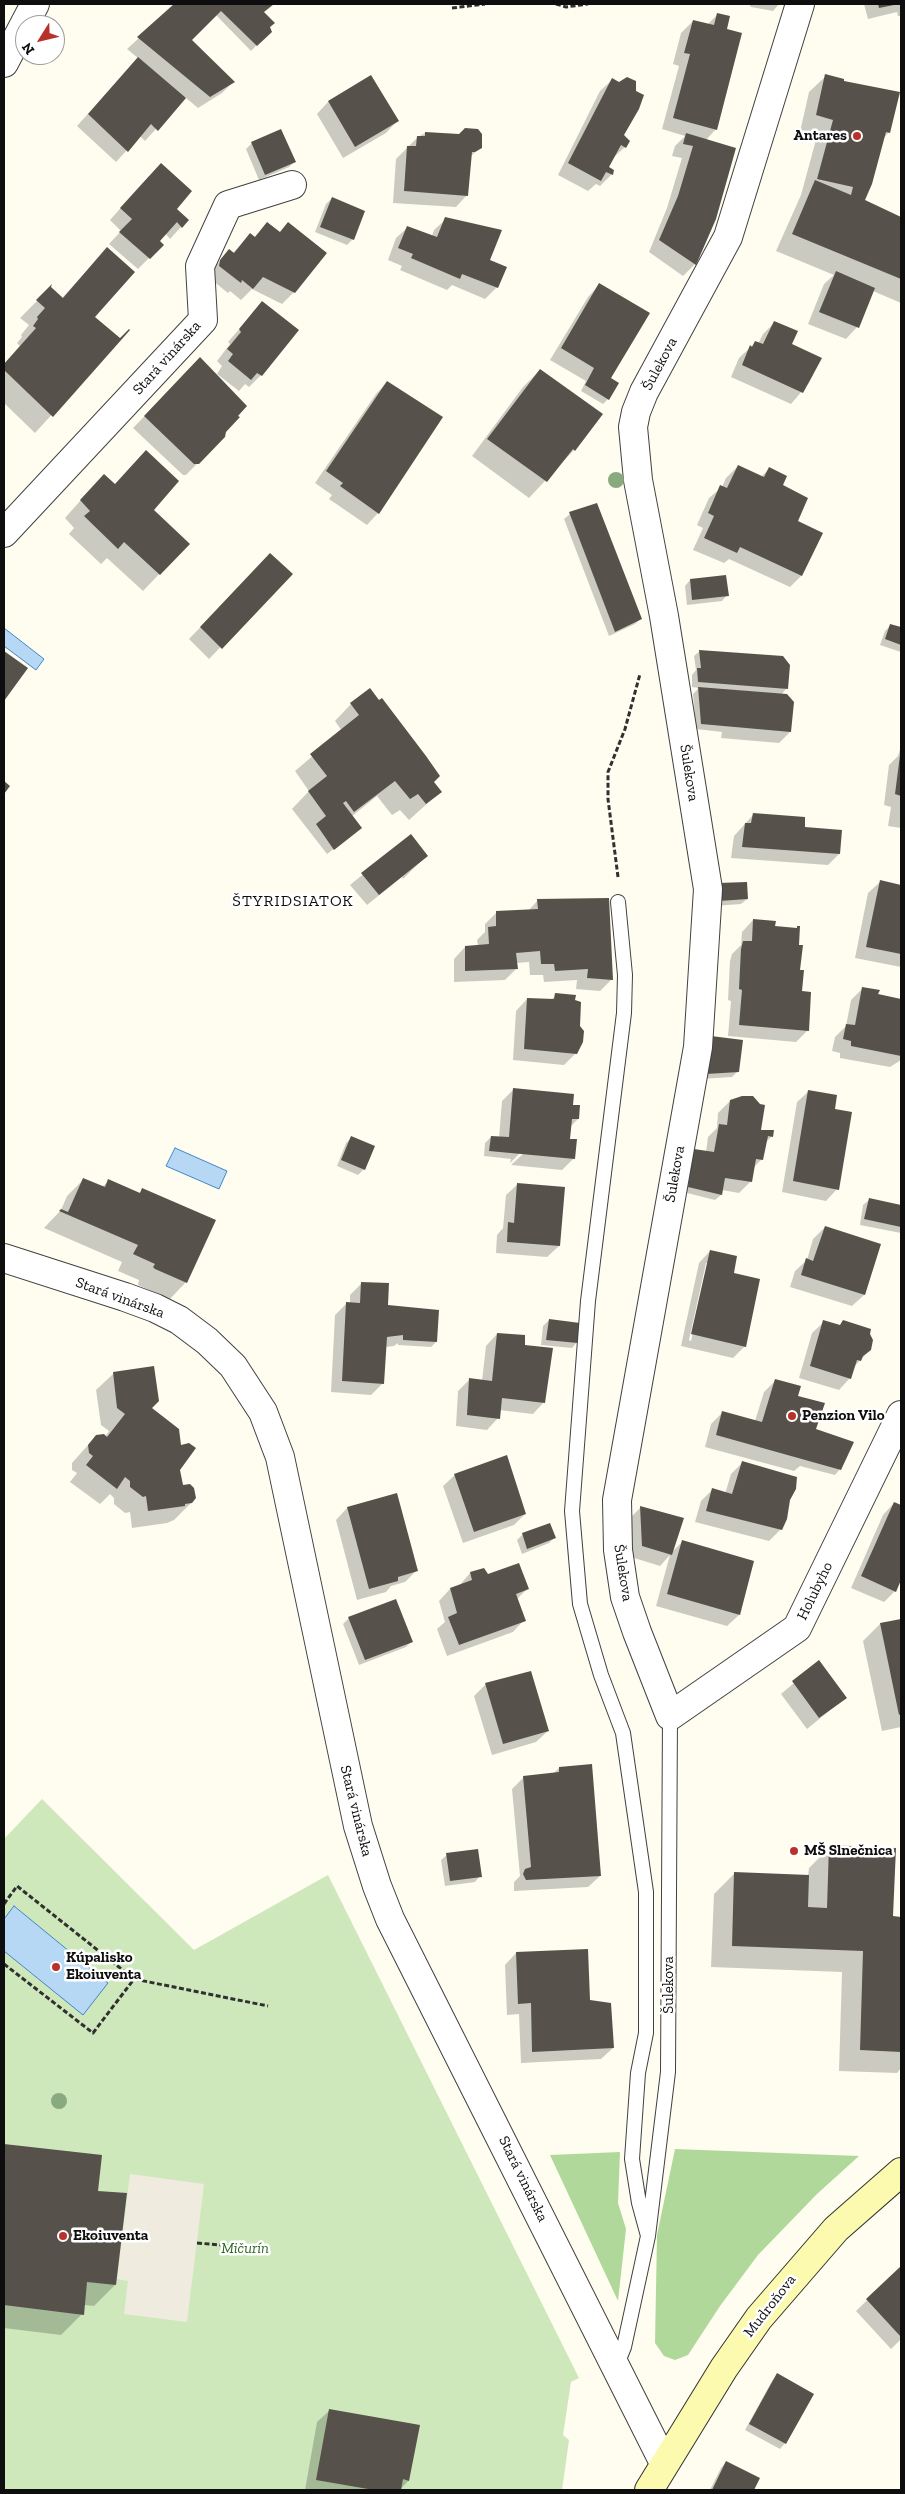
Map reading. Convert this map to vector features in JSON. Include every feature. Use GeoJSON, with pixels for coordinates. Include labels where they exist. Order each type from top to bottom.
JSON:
{"type":"FeatureCollection","features":[{"type":"Feature","properties":{"kind":"street"},"geometry":{"type":"LineString","coordinates":[[4,63],[35,4]]}},
{"type":"Feature","properties":{"kind":"street","name":"Šulekova"},"geometry":{"type":"LineString","coordinates":[[670,1716],[636,1632],[625,1597],[618,1550],[617,1500],[698,1047],[708,889],[664,616],[638,480],[633,427],[636,412],[644,392],[728,237],[800,4]]}},
{"type":"Feature","properties":{"kind":"street","name":"Stará vinárska"},"geometry":{"type":"LineString","coordinates":[[4,533],[203,320],[200,266],[228,205],[292,185]]}},
{"type":"Feature","properties":{"kind":"street","name":"Stará vinárska"},"geometry":{"type":"LineString","coordinates":[[4,1258],[125,1297],[179,1320],[207,1341],[233,1366],[263,1412],[280,1457],[358,1826],[377,1886],[390,1919],[664,2463]]}},
{"type":"Feature","properties":{"kind":"street","name":"Holubyho"},"geometry":{"type":"LineString","coordinates":[[670,1716],[797,1628],[901,1415]]}},
{"type":"Feature","properties":{"kind":"street","name":"Mudroňova"},"geometry":{"type":"LineString","coordinates":[[649,2490],[664,2463],[758,2318],[836,2229],[901,2172]]}},
{"type":"Feature","properties":{"kind":"lane"},"geometry":{"type":"LineString","coordinates":[[618,902],[625,975],[624,1013],[588,1301],[572,1511],[580,1604],[600,1675],[623,1733],[646,1892],[646,2033],[638,2073],[632,2159],[639,2203],[648,2236]]}},
{"type":"Feature","properties":{"kind":"lane","name":"Šulekova"},"geometry":{"type":"LineString","coordinates":[[616,2368],[624,2347],[648,2236],[668,2072],[670,1716]]}},
{"type":"Feature","properties":{"kind":"path"},"geometry":{"type":"LineString","coordinates":[[452,8],[486,4]]}},
{"type":"Feature","properties":{"kind":"path"},"geometry":{"type":"LineString","coordinates":[[556,4],[566,7],[588,4]]}},
{"type":"Feature","properties":{"kind":"path"},"geometry":{"type":"LineString","coordinates":[[618,902],[617,864],[608,800],[608,772],[625,729],[637,681],[644,665]]}},
{"type":"Feature","properties":{"kind":"path"},"geometry":{"type":"LineString","coordinates":[[4,1904],[17,1886],[134,1979],[268,2006]]}},
{"type":"Feature","properties":{"kind":"path"},"geometry":{"type":"LineString","coordinates":[[4,1964],[93,2033],[134,1979]]}},
{"type":"Feature","properties":{"kind":"path"},"geometry":{"type":"LineString","coordinates":[[197,2243],[245,2247]]}},
{"type":"Feature","properties":{"kind":"green space","name":"Mičurín"},"geometry":{"type":"Polygon","coordinates":[[[42,1799],[194,1950],[328,1875],[579,2378],[571,2382],[563,2435],[569,2440],[562,2490],[4,2490],[4,1839],[42,1799]]]}},
{"type":"Feature","properties":{"kind":"green space"},"geometry":{"type":"Polygon","coordinates":[[[675,2149],[859,2156],[817,2194],[758,2255],[720,2306],[688,2355],[675,2360],[664,2356],[655,2343],[657,2235],[675,2149]]]}},
{"type":"Feature","properties":{"kind":"green space"},"geometry":{"type":"Polygon","coordinates":[[[620,2152],[618,2203],[626,2229],[618,2301],[550,2155],[620,2152]]]}},
{"type":"Feature","properties":{"kind":"shaded area"},"geometry":{"type":"Polygon","coordinates":[[[130,2174],[204,2184],[187,2322],[124,2314],[128,2281],[117,2279],[130,2174]]]}},
{"type":"Feature","properties":{"kind":"water"},"geometry":{"type":"Polygon","coordinates":[[[4,628],[44,659],[36,670],[4,646],[4,628]]]}},
{"type":"Feature","properties":{"kind":"water"},"geometry":{"type":"Polygon","coordinates":[[[175,1148],[227,1171],[219,1189],[166,1166],[175,1148]]]}},
{"type":"Feature","properties":{"kind":"water","name":"Kúpalisko Ekoiuventa"},"geometry":{"type":"Polygon","coordinates":[[[14,1906],[108,1983],[83,2015],[4,1951],[4,1919],[14,1906]]]}},
{"type":"Feature","properties":{"kind":"building"},"geometry":{"type":"Polygon","coordinates":[[[174,4],[274,4],[264,12],[275,23],[270,27],[272,32],[257,46],[221,11],[192,40],[235,82],[210,97],[137,37],[174,4]]]}},
{"type":"Feature","properties":{"kind":"building"},"geometry":{"type":"Polygon","coordinates":[[[878,4],[894,4],[894,5],[879,8],[878,4]]]}},
{"type":"Feature","properties":{"kind":"building"},"geometry":{"type":"Polygon","coordinates":[[[717,13],[730,16],[727,29],[742,33],[717,130],[673,118],[690,54],[684,53],[693,20],[714,25],[717,13]]]}},
{"type":"Feature","properties":{"kind":"building"},"geometry":{"type":"Polygon","coordinates":[[[138,57],[186,98],[158,131],[151,124],[128,152],[88,114],[138,57]]]}},
{"type":"Feature","properties":{"kind":"building"},"geometry":{"type":"Polygon","coordinates":[[[825,74],[844,79],[844,81],[900,92],[890,133],[886,132],[872,184],[865,200],[901,217],[901,279],[792,234],[815,180],[851,195],[853,187],[817,179],[833,120],[816,115],[825,74]]]}},
{"type":"Feature","properties":{"kind":"building"},"geometry":{"type":"Polygon","coordinates":[[[371,75],[399,121],[355,147],[328,101],[371,75]]]}},
{"type":"Feature","properties":{"kind":"building"},"geometry":{"type":"Polygon","coordinates":[[[627,77],[636,81],[636,91],[644,95],[639,109],[624,135],[630,141],[626,148],[621,145],[609,167],[614,170],[613,175],[606,172],[601,181],[568,163],[612,78],[619,82],[627,77]]]}},
{"type":"Feature","properties":{"kind":"building"},"geometry":{"type":"Polygon","coordinates":[[[465,128],[478,129],[482,134],[482,148],[472,152],[468,196],[404,191],[407,146],[416,146],[417,136],[425,136],[425,132],[459,134],[465,128]]]}},
{"type":"Feature","properties":{"kind":"building"},"geometry":{"type":"Polygon","coordinates":[[[281,129],[296,162],[265,175],[251,142],[281,129]]]}},
{"type":"Feature","properties":{"kind":"building"},"geometry":{"type":"Polygon","coordinates":[[[686,133],[736,148],[716,219],[696,265],[659,240],[678,196],[693,146],[683,144],[686,133]]]}},
{"type":"Feature","properties":{"kind":"building"},"geometry":{"type":"Polygon","coordinates":[[[161,163],[192,191],[177,209],[189,220],[182,228],[177,222],[160,241],[164,245],[150,259],[119,232],[132,219],[120,208],[161,163]]]}},
{"type":"Feature","properties":{"kind":"building"},"geometry":{"type":"Polygon","coordinates":[[[332,197],[365,211],[354,240],[320,227],[332,197]]]}},
{"type":"Feature","properties":{"kind":"building"},"geometry":{"type":"Polygon","coordinates":[[[445,217],[502,230],[490,260],[507,267],[498,288],[462,274],[460,279],[411,258],[413,254],[398,248],[407,226],[437,237],[445,217]]]}},
{"type":"Feature","properties":{"kind":"building"},"geometry":{"type":"Polygon","coordinates":[[[267,222],[280,232],[288,222],[327,253],[295,293],[263,277],[253,289],[242,280],[241,283],[219,266],[220,260],[229,249],[234,253],[250,233],[255,237],[267,222]]]}},
{"type":"Feature","properties":{"kind":"building"},"geometry":{"type":"Polygon","coordinates":[[[107,247],[135,272],[95,317],[120,338],[130,330],[53,417],[4,370],[4,364],[36,328],[33,326],[38,319],[37,317],[45,308],[36,300],[52,284],[51,287],[63,298],[107,247]]]}},
{"type":"Feature","properties":{"kind":"building"},"geometry":{"type":"Polygon","coordinates":[[[836,271],[875,288],[859,328],[819,312],[836,271]]]}},
{"type":"Feature","properties":{"kind":"building"},"geometry":{"type":"Polygon","coordinates":[[[599,283],[650,313],[611,378],[619,383],[609,400],[585,385],[594,368],[561,348],[599,283]]]}},
{"type":"Feature","properties":{"kind":"building"},"geometry":{"type":"Polygon","coordinates":[[[262,301],[299,330],[262,376],[257,373],[251,380],[228,361],[233,354],[227,349],[241,332],[239,329],[262,301]]]}},
{"type":"Feature","properties":{"kind":"building"},"geometry":{"type":"Polygon","coordinates":[[[774,321],[798,331],[792,344],[822,358],[803,393],[742,365],[750,345],[752,347],[755,341],[763,344],[774,321]]]}},
{"type":"Feature","properties":{"kind":"building"},"geometry":{"type":"Polygon","coordinates":[[[200,357],[247,406],[226,432],[225,437],[199,464],[194,464],[144,416],[200,357]]]}},
{"type":"Feature","properties":{"kind":"building"},"geometry":{"type":"Polygon","coordinates":[[[540,369],[603,414],[575,451],[573,449],[547,482],[487,439],[540,369]]]}},
{"type":"Feature","properties":{"kind":"building"},"geometry":{"type":"Polygon","coordinates":[[[387,381],[443,417],[379,514],[340,486],[343,483],[326,471],[387,381]]]}},
{"type":"Feature","properties":{"kind":"building"},"geometry":{"type":"Polygon","coordinates":[[[146,450],[179,481],[154,510],[190,544],[160,575],[124,542],[118,549],[84,516],[90,511],[80,500],[104,474],[115,484],[146,450]]]}},
{"type":"Feature","properties":{"kind":"building"},"geometry":{"type":"Polygon","coordinates":[[[738,465],[764,477],[769,467],[787,476],[783,485],[808,498],[798,521],[823,533],[802,576],[740,547],[737,553],[704,538],[714,516],[708,513],[720,485],[727,488],[738,465]]]}},
{"type":"Feature","properties":{"kind":"building"},"geometry":{"type":"Polygon","coordinates":[[[597,503],[642,619],[615,632],[569,512],[597,503]]]}},
{"type":"Feature","properties":{"kind":"building"},"geometry":{"type":"Polygon","coordinates":[[[270,553],[293,574],[222,649],[200,627],[270,553]]]}},
{"type":"Feature","properties":{"kind":"building"},"geometry":{"type":"Polygon","coordinates":[[[726,575],[729,596],[692,600],[690,579],[726,575]]]}},
{"type":"Feature","properties":{"kind":"building"},"geometry":{"type":"Polygon","coordinates":[[[890,624],[901,627],[901,645],[885,639],[890,624]]]}},
{"type":"Feature","properties":{"kind":"building"},"geometry":{"type":"Polygon","coordinates":[[[699,650],[783,656],[790,665],[788,689],[698,682],[697,668],[701,668],[699,650]]]}},
{"type":"Feature","properties":{"kind":"building"},"geometry":{"type":"Polygon","coordinates":[[[4,651],[28,668],[4,701],[4,651]]]}},
{"type":"Feature","properties":{"kind":"building"},"geometry":{"type":"Polygon","coordinates":[[[698,687],[787,694],[794,702],[791,732],[701,724],[698,687]]]}},
{"type":"Feature","properties":{"kind":"building"},"geometry":{"type":"Polygon","coordinates":[[[370,688],[379,700],[382,698],[440,776],[434,782],[442,792],[426,804],[418,794],[410,799],[395,781],[354,812],[346,801],[343,803],[362,828],[334,850],[316,824],[326,816],[308,791],[327,776],[310,754],[359,715],[350,703],[370,688]]]}},
{"type":"Feature","properties":{"kind":"building"},"geometry":{"type":"Polygon","coordinates":[[[901,755],[901,796],[895,794],[901,755]]]}},
{"type":"Feature","properties":{"kind":"building"},"geometry":{"type":"Polygon","coordinates":[[[4,781],[10,786],[4,794],[4,781]]]}},
{"type":"Feature","properties":{"kind":"building"},"geometry":{"type":"Polygon","coordinates":[[[753,813],[805,817],[805,827],[842,830],[840,854],[742,847],[745,823],[751,823],[753,813]]]}},
{"type":"Feature","properties":{"kind":"building"},"geometry":{"type":"Polygon","coordinates":[[[411,834],[428,856],[379,895],[361,873],[411,834]]]}},
{"type":"Feature","properties":{"kind":"building"},"geometry":{"type":"Polygon","coordinates":[[[880,880],[901,885],[901,954],[866,947],[880,880]]]}},
{"type":"Feature","properties":{"kind":"building"},"geometry":{"type":"Polygon","coordinates":[[[747,882],[748,899],[719,901],[718,883],[747,882]]]}},
{"type":"Feature","properties":{"kind":"building"},"geometry":{"type":"Polygon","coordinates":[[[609,898],[613,980],[587,978],[588,969],[555,971],[554,964],[541,964],[540,951],[516,953],[518,969],[465,971],[465,946],[489,944],[488,927],[496,926],[496,911],[538,909],[537,899],[609,898]]]}},
{"type":"Feature","properties":{"kind":"building"},"geometry":{"type":"Polygon","coordinates":[[[753,919],[776,921],[775,926],[797,928],[797,926],[800,926],[799,945],[803,945],[800,970],[804,970],[802,991],[811,992],[809,1031],[739,1025],[742,990],[739,989],[741,949],[743,941],[752,941],[753,919]]]}},
{"type":"Feature","properties":{"kind":"building"},"geometry":{"type":"Polygon","coordinates":[[[862,987],[880,990],[878,994],[901,999],[901,1056],[851,1046],[851,1041],[843,1039],[846,1024],[855,1025],[862,987]]]}},
{"type":"Feature","properties":{"kind":"building"},"geometry":{"type":"Polygon","coordinates":[[[555,993],[576,995],[575,1000],[581,1002],[580,1026],[584,1031],[583,1042],[577,1054],[524,1049],[527,998],[554,999],[555,993]]]}},
{"type":"Feature","properties":{"kind":"building"},"geometry":{"type":"Polygon","coordinates":[[[711,1036],[743,1040],[739,1072],[706,1074],[711,1036]]]}},
{"type":"Feature","properties":{"kind":"building"},"geometry":{"type":"Polygon","coordinates":[[[513,1088],[574,1094],[573,1105],[580,1105],[579,1119],[572,1119],[570,1139],[577,1139],[575,1159],[489,1151],[491,1136],[509,1137],[513,1088]]]}},
{"type":"Feature","properties":{"kind":"building"},"geometry":{"type":"Polygon","coordinates":[[[808,1090],[837,1095],[835,1109],[852,1112],[839,1190],[793,1181],[808,1090]]]}},
{"type":"Feature","properties":{"kind":"building"},"geometry":{"type":"Polygon","coordinates":[[[742,1096],[753,1096],[760,1104],[765,1105],[761,1130],[774,1130],[773,1137],[768,1136],[763,1160],[756,1159],[752,1182],[725,1178],[722,1195],[688,1187],[694,1149],[714,1152],[719,1124],[727,1125],[730,1100],[742,1096]]]}},
{"type":"Feature","properties":{"kind":"building"},"geometry":{"type":"Polygon","coordinates":[[[351,1136],[375,1146],[365,1170],[341,1160],[351,1136]]]}},
{"type":"Feature","properties":{"kind":"building"},"geometry":{"type":"Polygon","coordinates":[[[83,1178],[105,1187],[108,1179],[140,1193],[142,1188],[216,1220],[187,1283],[155,1269],[153,1267],[155,1264],[133,1254],[138,1245],[59,1211],[61,1209],[68,1212],[83,1178]]]}},
{"type":"Feature","properties":{"kind":"building"},"geometry":{"type":"Polygon","coordinates":[[[517,1183],[565,1187],[560,1246],[507,1242],[508,1222],[514,1223],[517,1183]]]}},
{"type":"Feature","properties":{"kind":"building"},"geometry":{"type":"Polygon","coordinates":[[[869,1198],[901,1205],[901,1227],[864,1219],[869,1198]]]}},
{"type":"Feature","properties":{"kind":"building"},"geometry":{"type":"Polygon","coordinates":[[[825,1226],[881,1244],[865,1295],[801,1275],[806,1258],[813,1261],[825,1226]]]}},
{"type":"Feature","properties":{"kind":"building"},"geometry":{"type":"Polygon","coordinates":[[[710,1250],[737,1256],[734,1273],[760,1279],[746,1347],[691,1334],[710,1250]]]}},
{"type":"Feature","properties":{"kind":"building"},"geometry":{"type":"Polygon","coordinates":[[[361,1282],[389,1283],[388,1305],[439,1310],[437,1342],[403,1340],[403,1335],[387,1337],[384,1384],[342,1381],[346,1302],[360,1303],[361,1282]]]}},
{"type":"Feature","properties":{"kind":"building"},"geometry":{"type":"Polygon","coordinates":[[[549,1319],[580,1323],[578,1343],[546,1340],[549,1319]]]}},
{"type":"Feature","properties":{"kind":"building"},"geometry":{"type":"Polygon","coordinates":[[[823,1320],[840,1325],[843,1320],[871,1329],[870,1334],[873,1340],[871,1350],[863,1356],[861,1361],[857,1360],[851,1379],[810,1366],[823,1320]]]}},
{"type":"Feature","properties":{"kind":"building"},"geometry":{"type":"Polygon","coordinates":[[[497,1333],[525,1335],[525,1345],[553,1348],[545,1403],[502,1398],[500,1419],[467,1415],[469,1378],[492,1381],[497,1333]]]}},
{"type":"Feature","properties":{"kind":"building"},"geometry":{"type":"Polygon","coordinates":[[[154,1366],[159,1401],[152,1408],[179,1429],[181,1445],[189,1443],[196,1448],[180,1470],[183,1485],[190,1484],[194,1488],[196,1498],[192,1503],[185,1504],[185,1506],[148,1511],[146,1496],[143,1497],[130,1487],[130,1481],[125,1477],[117,1489],[86,1465],[93,1456],[89,1453],[88,1445],[96,1435],[104,1434],[107,1437],[125,1414],[117,1408],[113,1372],[154,1366]]]}},
{"type":"Feature","properties":{"kind":"building","name":"Penzion Vilo"},"geometry":{"type":"Polygon","coordinates":[[[775,1379],[801,1386],[798,1396],[825,1403],[816,1429],[854,1442],[841,1470],[716,1435],[722,1411],[762,1422],[775,1379]]]}},
{"type":"Feature","properties":{"kind":"building"},"geometry":{"type":"Polygon","coordinates":[[[507,1455],[526,1514],[474,1532],[454,1474],[507,1455]]]}},
{"type":"Feature","properties":{"kind":"building"},"geometry":{"type":"Polygon","coordinates":[[[742,1461],[797,1477],[796,1489],[790,1500],[787,1519],[782,1530],[706,1511],[712,1488],[732,1494],[742,1461]]]}},
{"type":"Feature","properties":{"kind":"building"},"geometry":{"type":"Polygon","coordinates":[[[397,1493],[418,1571],[398,1577],[398,1581],[369,1589],[347,1507],[397,1493]]]}},
{"type":"Feature","properties":{"kind":"building"},"geometry":{"type":"Polygon","coordinates":[[[894,1502],[901,1505],[901,1580],[896,1592],[861,1576],[894,1502]]]}},
{"type":"Feature","properties":{"kind":"building"},"geometry":{"type":"Polygon","coordinates":[[[640,1506],[684,1518],[672,1555],[642,1546],[640,1506]]]}},
{"type":"Feature","properties":{"kind":"building"},"geometry":{"type":"Polygon","coordinates":[[[550,1523],[556,1538],[527,1549],[522,1533],[550,1523]]]}},
{"type":"Feature","properties":{"kind":"building"},"geometry":{"type":"Polygon","coordinates":[[[682,1540],[754,1561],[740,1615],[667,1594],[682,1540]]]}},
{"type":"Feature","properties":{"kind":"building"},"geometry":{"type":"Polygon","coordinates":[[[519,1563],[529,1589],[516,1594],[526,1621],[459,1645],[448,1617],[457,1613],[450,1588],[472,1580],[470,1572],[484,1568],[488,1574],[519,1563]]]}},
{"type":"Feature","properties":{"kind":"building"},"geometry":{"type":"Polygon","coordinates":[[[396,1599],[413,1642],[365,1660],[348,1617],[396,1599]]]}},
{"type":"Feature","properties":{"kind":"building"},"geometry":{"type":"Polygon","coordinates":[[[901,1619],[901,1714],[899,1715],[880,1623],[901,1619]]]}},
{"type":"Feature","properties":{"kind":"building"},"geometry":{"type":"Polygon","coordinates":[[[819,1660],[847,1698],[819,1718],[792,1681],[819,1660]]]}},
{"type":"Feature","properties":{"kind":"building"},"geometry":{"type":"Polygon","coordinates":[[[531,1671],[549,1731],[503,1744],[485,1683],[531,1671]]]}},
{"type":"Feature","properties":{"kind":"building"},"geometry":{"type":"Polygon","coordinates":[[[592,1764],[601,1876],[526,1880],[523,1874],[525,1869],[531,1867],[523,1776],[559,1772],[559,1767],[592,1764]]]}},
{"type":"Feature","properties":{"kind":"building"},"geometry":{"type":"Polygon","coordinates":[[[829,1845],[896,1848],[893,1916],[901,1917],[901,2052],[860,2050],[863,1951],[732,1946],[734,1872],[809,1875],[808,1907],[827,1908],[829,1845]]]}},
{"type":"Feature","properties":{"kind":"building"},"geometry":{"type":"Polygon","coordinates":[[[478,1849],[482,1877],[450,1881],[446,1853],[478,1849]]]}},
{"type":"Feature","properties":{"kind":"building"},"geometry":{"type":"Polygon","coordinates":[[[588,1949],[590,2000],[611,2003],[614,2048],[532,2052],[531,2003],[518,2004],[516,1952],[588,1949]]]}},
{"type":"Feature","properties":{"kind":"building","name":"Ekoiuventa"},"geometry":{"type":"Polygon","coordinates":[[[4,2144],[102,2155],[98,2191],[127,2193],[116,2285],[87,2282],[84,2315],[4,2305],[4,2144]]]}},
{"type":"Feature","properties":{"kind":"building"},"geometry":{"type":"Polygon","coordinates":[[[901,2266],[901,2337],[866,2299],[901,2266]]]}},
{"type":"Feature","properties":{"kind":"building"},"geometry":{"type":"Polygon","coordinates":[[[777,2373],[814,2394],[786,2444],[749,2424],[777,2373]]]}},
{"type":"Feature","properties":{"kind":"building"},"geometry":{"type":"Polygon","coordinates":[[[329,2409],[420,2425],[409,2481],[403,2479],[401,2490],[374,2490],[316,2480],[329,2409]]]}},
{"type":"Feature","properties":{"kind":"building"},"geometry":{"type":"Polygon","coordinates":[[[726,2461],[760,2478],[754,2490],[712,2490],[726,2461]]]}},
{"type":"Feature","properties":{"kind":"place","name":"Antares"},"geometry":{"type":"Point","coordinates":[857,136]}},
{"type":"Feature","properties":{"kind":"place","name":"Penzion Vilo"},"geometry":{"type":"Point","coordinates":[792,1416]}},
{"type":"Feature","properties":{"kind":"place","name":"MŠ Slnečnica"},"geometry":{"type":"Point","coordinates":[794,1851]}},
{"type":"Feature","properties":{"kind":"place","name":"Kúpalisko Ekoiuventa"},"geometry":{"type":"Point","coordinates":[56,1967]}},
{"type":"Feature","properties":{"kind":"place","name":"Ekoiuventa"},"geometry":{"type":"Point","coordinates":[63,2236]}},
{"type":"Feature","properties":{"kind":"district","name":"ŠTYRIDSIATOK"},"geometry":{"type":"Point","coordinates":[293,901]}}]}
